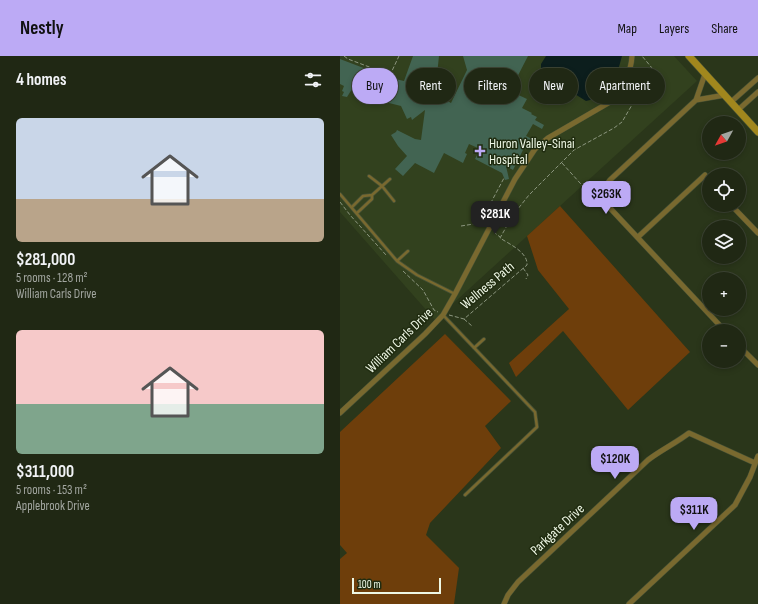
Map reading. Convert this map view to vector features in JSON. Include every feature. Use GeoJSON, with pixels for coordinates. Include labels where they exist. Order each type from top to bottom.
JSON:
{"type":"FeatureCollection","features":[{"type":"Feature","properties":{"kind":"street","name":"William Carls Drive"},"geometry":{"type":"LineString","coordinates":[[340,413],[425,334],[443,314],[515,179],[528,158],[541,143],[610,102],[616,96],[627,78],[632,56]]}},
{"type":"Feature","properties":{"kind":"street"},"geometry":{"type":"LineString","coordinates":[[690,56],[758,132]]}},
{"type":"Feature","properties":{"kind":"street"},"geometry":{"type":"LineString","coordinates":[[705,74],[696,100],[610,180],[602,191],[604,200],[719,324]]}},
{"type":"Feature","properties":{"kind":"street"},"geometry":{"type":"LineString","coordinates":[[731,102],[758,78]]}},
{"type":"Feature","properties":{"kind":"street"},"geometry":{"type":"LineString","coordinates":[[738,110],[758,92]]}},
{"type":"Feature","properties":{"kind":"street"},"geometry":{"type":"LineString","coordinates":[[696,100],[725,95]]}},
{"type":"Feature","properties":{"kind":"street"},"geometry":{"type":"LineString","coordinates":[[638,237],[702,178]]}},
{"type":"Feature","properties":{"kind":"street"},"geometry":{"type":"LineString","coordinates":[[738,212],[758,233]]}},
{"type":"Feature","properties":{"kind":"street"},"geometry":{"type":"LineString","coordinates":[[746,353],[758,365]]}},
{"type":"Feature","properties":{"kind":"street","name":"Parkgate Drive"},"geometry":{"type":"LineString","coordinates":[[504,604],[508,595],[518,582],[648,460],[677,442],[689,432],[755,463]]}},
{"type":"Feature","properties":{"kind":"street"},"geometry":{"type":"LineString","coordinates":[[629,604],[730,510],[739,499],[758,456]]}},
{"type":"Feature","properties":{"kind":"lane"},"geometry":{"type":"LineString","coordinates":[[369,176],[382,186],[394,201]]}},
{"type":"Feature","properties":{"kind":"lane"},"geometry":{"type":"LineString","coordinates":[[357,213],[372,198],[372,195],[390,179]]}},
{"type":"Feature","properties":{"kind":"lane"},"geometry":{"type":"LineString","coordinates":[[340,194],[397,261],[417,275],[455,294]]}},
{"type":"Feature","properties":{"kind":"lane"},"geometry":{"type":"LineString","coordinates":[[352,207],[362,196],[372,195]]}},
{"type":"Feature","properties":{"kind":"lane"},"geometry":{"type":"LineString","coordinates":[[397,261],[408,251]]}},
{"type":"Feature","properties":{"kind":"lane"},"geometry":{"type":"LineString","coordinates":[[443,314],[535,412],[537,427],[465,495]]}},
{"type":"Feature","properties":{"kind":"lane"},"geometry":{"type":"LineString","coordinates":[[474,348],[484,339]]}},
{"type":"Feature","properties":{"kind":"path"},"geometry":{"type":"LineString","coordinates":[[344,56],[348,59],[388,74],[391,73],[399,56]]}},
{"type":"Feature","properties":{"kind":"path","name":"Wellness Path"},"geometry":{"type":"LineString","coordinates":[[401,269],[422,290],[434,310],[443,314],[464,319],[523,268],[527,262],[525,256],[500,238],[513,215],[528,195],[574,150],[622,122],[636,98],[653,75],[652,68],[642,56]]}},
{"type":"Feature","properties":{"kind":"path"},"geometry":{"type":"LineString","coordinates":[[562,162],[589,193],[592,199]]}},
{"type":"Feature","properties":{"kind":"path"},"geometry":{"type":"LineString","coordinates":[[340,202],[388,257]]}},
{"type":"Feature","properties":{"kind":"path"},"geometry":{"type":"LineString","coordinates":[[460,226],[480,223],[488,209],[475,210]]}},
{"type":"Feature","properties":{"kind":"path"},"geometry":{"type":"LineString","coordinates":[[523,268],[528,275],[526,279]]}},
{"type":"Feature","properties":{"kind":"path"},"geometry":{"type":"LineString","coordinates":[[464,319],[472,326]]}},
{"type":"Feature","properties":{"kind":"shaded area","name":"Huron Valley-Sinai Hospital"},"geometry":{"type":"Polygon","coordinates":[[[340,56],[674,56],[697,81],[435,320],[340,212],[340,56]]]}},
{"type":"Feature","properties":{"kind":"shaded area"},"geometry":{"type":"Polygon","coordinates":[[[546,56],[622,56],[619,68],[586,68],[586,101],[578,96],[578,68],[541,68],[541,64],[546,56]]]}},
{"type":"Feature","properties":{"kind":"shaded area"},"geometry":{"type":"Polygon","coordinates":[[[560,206],[690,352],[628,410],[563,331],[516,377],[509,363],[569,309],[538,270],[527,236],[560,206]]]}},
{"type":"Feature","properties":{"kind":"shaded area"},"geometry":{"type":"Polygon","coordinates":[[[445,334],[511,401],[485,426],[501,448],[430,523],[426,535],[459,568],[454,604],[340,604],[340,559],[347,553],[340,545],[340,432],[445,334]]]}},
{"type":"Feature","properties":{"kind":"building"},"geometry":{"type":"Polygon","coordinates":[[[413,56],[439,56],[438,68],[409,68],[413,56]]]}},
{"type":"Feature","properties":{"kind":"building"},"geometry":{"type":"Polygon","coordinates":[[[463,56],[528,56],[521,70],[521,68],[466,68],[463,56]]]}},
{"type":"Feature","properties":{"kind":"building"},"geometry":{"type":"Polygon","coordinates":[[[340,59],[364,68],[352,68],[352,89],[347,97],[342,96],[344,86],[340,84],[340,59]]]}},
{"type":"Feature","properties":{"kind":"building"},"geometry":{"type":"Polygon","coordinates":[[[406,75],[406,104],[456,104],[456,93],[464,76],[464,104],[521,104],[521,96],[527,99],[522,108],[532,113],[531,114],[537,117],[535,120],[544,125],[542,129],[533,124],[526,136],[532,139],[527,149],[524,148],[513,170],[506,166],[509,179],[505,180],[502,173],[475,159],[480,149],[469,144],[463,163],[444,153],[434,173],[415,163],[403,176],[395,169],[407,156],[391,135],[397,130],[415,139],[421,140],[425,110],[412,120],[411,117],[407,119],[401,106],[393,104],[398,104],[398,80],[404,81],[406,75]]]}},
{"type":"Feature","properties":{"kind":"place","name":"Huron Valley-Sinai Hospital"},"geometry":{"type":"Point","coordinates":[480,151]}}]}
